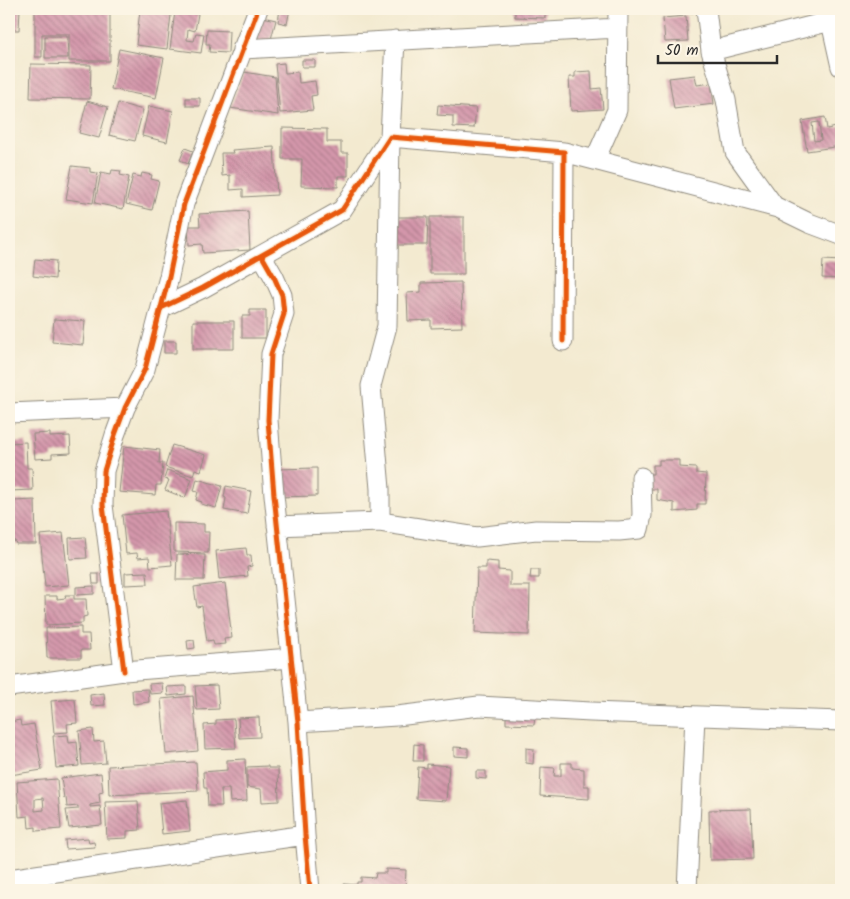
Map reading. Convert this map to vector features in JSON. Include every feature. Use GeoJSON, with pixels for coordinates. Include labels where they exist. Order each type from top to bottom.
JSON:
{"type":"FeatureCollection","features":[{"type":"Feature","properties":{"kind":"street"},"geometry":{"type":"LineString","coordinates":[[124,671],[103,505],[104,471],[125,408],[145,369],[161,308],[184,204],[258,9]]}},
{"type":"Feature","properties":{"kind":"street"},"geometry":{"type":"LineString","coordinates":[[595,160],[617,110],[618,9]]}},
{"type":"Feature","properties":{"kind":"street"},"geometry":{"type":"LineString","coordinates":[[706,9],[711,51],[726,100],[735,152],[774,206],[809,223],[841,235]]}},
{"type":"Feature","properties":{"kind":"street"},"geometry":{"type":"LineString","coordinates":[[711,51],[836,22],[841,66]]}},
{"type":"Feature","properties":{"kind":"street"},"geometry":{"type":"LineString","coordinates":[[242,48],[618,28]]}},
{"type":"Feature","properties":{"kind":"street"},"geometry":{"type":"LineString","coordinates":[[380,522],[380,489],[371,386],[387,326],[390,138],[395,40]]}},
{"type":"Feature","properties":{"kind":"street"},"geometry":{"type":"LineString","coordinates":[[161,308],[203,288],[342,210],[390,138]]}},
{"type":"Feature","properties":{"kind":"street"},"geometry":{"type":"LineString","coordinates":[[390,138],[564,152],[779,208]]}},
{"type":"Feature","properties":{"kind":"street"},"geometry":{"type":"LineString","coordinates":[[563,341],[564,152]]}},
{"type":"Feature","properties":{"kind":"street"},"geometry":{"type":"LineString","coordinates":[[262,256],[274,276],[282,296],[284,314],[271,354],[268,420],[277,526],[298,722],[310,890]]}},
{"type":"Feature","properties":{"kind":"street"},"geometry":{"type":"LineString","coordinates":[[9,413],[125,408]]}},
{"type":"Feature","properties":{"kind":"street"},"geometry":{"type":"LineString","coordinates":[[277,526],[380,522],[477,538],[536,530],[619,531],[639,529],[642,514],[641,477]]}},
{"type":"Feature","properties":{"kind":"street"},"geometry":{"type":"LineString","coordinates":[[9,687],[124,671],[291,658]]}},
{"type":"Feature","properties":{"kind":"street"},"geometry":{"type":"LineString","coordinates":[[298,722],[396,716],[479,706],[841,721]]}},
{"type":"Feature","properties":{"kind":"street"},"geometry":{"type":"LineString","coordinates":[[687,890],[694,716]]}},
{"type":"Feature","properties":{"kind":"street"},"geometry":{"type":"LineString","coordinates":[[9,879],[305,835]]}},
{"type":"Feature","properties":{"kind":"building"},"geometry":{"type":"Polygon","coordinates":[[[9,9],[20,9],[19,30],[9,30],[9,9]]]}},
{"type":"Feature","properties":{"kind":"building"},"geometry":{"type":"Polygon","coordinates":[[[35,9],[110,9],[110,61],[69,61],[69,34],[42,34],[42,57],[35,57],[35,9]]]}},
{"type":"Feature","properties":{"kind":"building"},"geometry":{"type":"Polygon","coordinates":[[[280,9],[290,9],[287,24],[278,22],[280,9]]]}},
{"type":"Feature","properties":{"kind":"building"},"geometry":{"type":"Polygon","coordinates":[[[515,9],[545,9],[545,18],[515,17],[515,9]]]}},
{"type":"Feature","properties":{"kind":"building"},"geometry":{"type":"Polygon","coordinates":[[[681,9],[698,9],[699,12],[682,14],[681,9]]]}},
{"type":"Feature","properties":{"kind":"building"},"geometry":{"type":"Polygon","coordinates":[[[818,9],[841,9],[841,11],[818,13],[818,9]]]}},
{"type":"Feature","properties":{"kind":"building"},"geometry":{"type":"Polygon","coordinates":[[[140,10],[171,15],[167,49],[136,45],[140,10]]]}},
{"type":"Feature","properties":{"kind":"building"},"geometry":{"type":"Polygon","coordinates":[[[175,11],[198,14],[195,31],[188,29],[187,40],[194,41],[196,33],[204,34],[201,53],[170,49],[175,11]]]}},
{"type":"Feature","properties":{"kind":"building"},"geometry":{"type":"Polygon","coordinates":[[[686,16],[688,41],[665,42],[663,18],[686,16]]]}},
{"type":"Feature","properties":{"kind":"building"},"geometry":{"type":"Polygon","coordinates":[[[263,17],[276,20],[270,43],[257,40],[263,17]]]}},
{"type":"Feature","properties":{"kind":"building"},"geometry":{"type":"Polygon","coordinates":[[[207,30],[229,31],[228,53],[209,52],[210,44],[206,44],[207,30]]]}},
{"type":"Feature","properties":{"kind":"building"},"geometry":{"type":"Polygon","coordinates":[[[45,36],[67,36],[68,58],[45,58],[45,36]]]}},
{"type":"Feature","properties":{"kind":"building"},"geometry":{"type":"Polygon","coordinates":[[[119,49],[164,58],[156,98],[111,89],[119,49]]]}},
{"type":"Feature","properties":{"kind":"building"},"geometry":{"type":"Polygon","coordinates":[[[302,60],[315,60],[315,67],[302,67],[302,60]]]}},
{"type":"Feature","properties":{"kind":"building"},"geometry":{"type":"Polygon","coordinates":[[[284,63],[285,73],[298,72],[299,83],[315,81],[317,95],[311,96],[313,110],[280,113],[275,64],[284,63]]]}},
{"type":"Feature","properties":{"kind":"building"},"geometry":{"type":"Polygon","coordinates":[[[31,64],[91,65],[90,99],[30,98],[31,64]]]}},
{"type":"Feature","properties":{"kind":"building"},"geometry":{"type":"Polygon","coordinates":[[[591,71],[592,89],[601,88],[603,109],[571,111],[569,77],[575,77],[575,72],[591,71]]]}},
{"type":"Feature","properties":{"kind":"building"},"geometry":{"type":"Polygon","coordinates":[[[244,72],[275,77],[278,115],[230,108],[244,72]]]}},
{"type":"Feature","properties":{"kind":"building"},"geometry":{"type":"Polygon","coordinates":[[[695,75],[697,85],[711,83],[714,104],[674,109],[669,78],[695,75]]]}},
{"type":"Feature","properties":{"kind":"building"},"geometry":{"type":"Polygon","coordinates":[[[186,98],[200,98],[200,106],[186,106],[186,98]]]}},
{"type":"Feature","properties":{"kind":"building"},"geometry":{"type":"Polygon","coordinates":[[[87,101],[108,107],[99,138],[79,133],[87,101]]]}},
{"type":"Feature","properties":{"kind":"building"},"geometry":{"type":"Polygon","coordinates":[[[118,103],[143,110],[135,141],[109,135],[118,103]]]}},
{"type":"Feature","properties":{"kind":"building"},"geometry":{"type":"Polygon","coordinates":[[[438,105],[476,108],[474,128],[453,127],[453,116],[437,115],[438,105]]]}},
{"type":"Feature","properties":{"kind":"building"},"geometry":{"type":"Polygon","coordinates":[[[149,106],[173,111],[167,142],[142,136],[149,106]]]}},
{"type":"Feature","properties":{"kind":"building"},"geometry":{"type":"Polygon","coordinates":[[[825,117],[827,129],[841,126],[841,146],[807,151],[802,121],[825,117]],[[819,122],[812,123],[814,141],[821,140],[819,122]]]}},
{"type":"Feature","properties":{"kind":"building"},"geometry":{"type":"Polygon","coordinates":[[[282,128],[327,129],[327,142],[341,142],[341,153],[348,153],[348,176],[338,176],[338,187],[301,186],[302,159],[282,159],[282,128]]]}},
{"type":"Feature","properties":{"kind":"building"},"geometry":{"type":"Polygon","coordinates":[[[274,147],[277,195],[243,197],[243,189],[230,190],[230,175],[222,176],[221,153],[233,153],[232,150],[274,147]]]}},
{"type":"Feature","properties":{"kind":"building"},"geometry":{"type":"Polygon","coordinates":[[[185,148],[193,151],[188,164],[180,160],[185,148]]]}},
{"type":"Feature","properties":{"kind":"building"},"geometry":{"type":"Polygon","coordinates":[[[72,166],[90,168],[90,172],[98,173],[93,203],[66,199],[72,166]]]}},
{"type":"Feature","properties":{"kind":"building"},"geometry":{"type":"Polygon","coordinates":[[[112,170],[121,171],[120,175],[129,177],[123,209],[95,203],[101,172],[111,174],[112,170]]]}},
{"type":"Feature","properties":{"kind":"building"},"geometry":{"type":"Polygon","coordinates":[[[142,173],[152,175],[151,179],[159,181],[152,210],[126,204],[133,175],[141,177],[142,173]]]}},
{"type":"Feature","properties":{"kind":"building"},"geometry":{"type":"Polygon","coordinates":[[[248,211],[250,250],[203,253],[202,244],[189,245],[188,226],[200,226],[199,214],[248,211]]]}},
{"type":"Feature","properties":{"kind":"building"},"geometry":{"type":"Polygon","coordinates":[[[396,217],[428,217],[427,245],[396,245],[396,217]]]}},
{"type":"Feature","properties":{"kind":"building"},"geometry":{"type":"Polygon","coordinates":[[[430,217],[464,217],[464,274],[430,274],[430,217]]]}},
{"type":"Feature","properties":{"kind":"building"},"geometry":{"type":"Polygon","coordinates":[[[35,259],[56,261],[55,279],[33,276],[35,259]]]}},
{"type":"Feature","properties":{"kind":"building"},"geometry":{"type":"Polygon","coordinates":[[[823,260],[841,261],[841,279],[822,278],[823,260]]]}},
{"type":"Feature","properties":{"kind":"building"},"geometry":{"type":"Polygon","coordinates":[[[461,282],[462,327],[431,328],[431,320],[408,321],[407,293],[421,292],[421,283],[461,282]]]}},
{"type":"Feature","properties":{"kind":"building"},"geometry":{"type":"Polygon","coordinates":[[[250,310],[266,310],[266,338],[242,338],[242,316],[250,316],[250,310]]]}},
{"type":"Feature","properties":{"kind":"building"},"geometry":{"type":"Polygon","coordinates":[[[54,319],[85,321],[83,345],[52,342],[54,319]]]}},
{"type":"Feature","properties":{"kind":"building"},"geometry":{"type":"Polygon","coordinates":[[[193,321],[234,321],[234,349],[193,349],[193,321]]]}},
{"type":"Feature","properties":{"kind":"building"},"geometry":{"type":"Polygon","coordinates":[[[164,341],[176,341],[176,353],[164,353],[164,341]]]}},
{"type":"Feature","properties":{"kind":"building"},"geometry":{"type":"Polygon","coordinates":[[[50,433],[50,437],[70,436],[71,453],[52,454],[52,458],[35,459],[33,434],[50,433]]]}},
{"type":"Feature","properties":{"kind":"building"},"geometry":{"type":"Polygon","coordinates":[[[26,442],[27,468],[32,468],[33,490],[9,491],[9,443],[26,442]]]}},
{"type":"Feature","properties":{"kind":"building"},"geometry":{"type":"Polygon","coordinates":[[[172,445],[206,455],[201,471],[195,469],[193,476],[165,467],[172,445]]]}},
{"type":"Feature","properties":{"kind":"building"},"geometry":{"type":"Polygon","coordinates":[[[124,446],[160,450],[159,463],[163,463],[161,485],[156,485],[155,495],[119,492],[124,446]]]}},
{"type":"Feature","properties":{"kind":"building"},"geometry":{"type":"Polygon","coordinates":[[[659,460],[679,460],[679,467],[696,468],[696,473],[706,474],[705,504],[697,504],[697,510],[674,512],[674,503],[657,500],[657,489],[649,489],[649,474],[653,474],[653,465],[659,465],[659,460]]]}},
{"type":"Feature","properties":{"kind":"building"},"geometry":{"type":"Polygon","coordinates":[[[317,468],[317,496],[276,497],[276,469],[317,468]]]}},
{"type":"Feature","properties":{"kind":"building"},"geometry":{"type":"Polygon","coordinates":[[[167,470],[192,479],[185,498],[165,490],[169,480],[164,479],[167,470]]]}},
{"type":"Feature","properties":{"kind":"building"},"geometry":{"type":"Polygon","coordinates":[[[197,479],[222,486],[216,508],[201,504],[202,502],[196,500],[198,492],[194,491],[197,479]]]}},
{"type":"Feature","properties":{"kind":"building"},"geometry":{"type":"Polygon","coordinates":[[[226,486],[251,491],[247,514],[224,510],[226,486]]]}},
{"type":"Feature","properties":{"kind":"building"},"geometry":{"type":"Polygon","coordinates":[[[35,500],[36,544],[16,544],[15,541],[10,541],[9,504],[13,504],[13,501],[35,500]]]}},
{"type":"Feature","properties":{"kind":"building"},"geometry":{"type":"Polygon","coordinates":[[[166,511],[172,565],[150,567],[149,557],[138,558],[137,553],[126,554],[122,515],[166,511]]]}},
{"type":"Feature","properties":{"kind":"building"},"geometry":{"type":"Polygon","coordinates":[[[174,523],[204,524],[204,532],[209,532],[208,553],[174,552],[174,523]]]}},
{"type":"Feature","properties":{"kind":"building"},"geometry":{"type":"Polygon","coordinates":[[[63,533],[69,585],[45,587],[40,535],[63,533]]]}},
{"type":"Feature","properties":{"kind":"building"},"geometry":{"type":"Polygon","coordinates":[[[85,537],[87,558],[70,559],[69,538],[85,537]]]}},
{"type":"Feature","properties":{"kind":"building"},"geometry":{"type":"Polygon","coordinates":[[[246,548],[247,555],[251,555],[252,566],[247,567],[248,576],[219,579],[216,551],[246,548]]]}},
{"type":"Feature","properties":{"kind":"building"},"geometry":{"type":"Polygon","coordinates":[[[177,554],[205,555],[204,580],[176,580],[177,554]]]}},
{"type":"Feature","properties":{"kind":"building"},"geometry":{"type":"Polygon","coordinates":[[[486,561],[498,562],[498,570],[510,571],[510,586],[530,586],[529,635],[475,633],[477,568],[486,568],[486,561]]]}},
{"type":"Feature","properties":{"kind":"building"},"geometry":{"type":"Polygon","coordinates":[[[531,570],[539,570],[539,578],[530,578],[531,570]]]}},
{"type":"Feature","properties":{"kind":"building"},"geometry":{"type":"Polygon","coordinates":[[[147,572],[148,584],[125,585],[125,573],[147,572]]]}},
{"type":"Feature","properties":{"kind":"building"},"geometry":{"type":"Polygon","coordinates":[[[92,574],[99,574],[99,584],[93,584],[92,574]]]}},
{"type":"Feature","properties":{"kind":"building"},"geometry":{"type":"Polygon","coordinates":[[[225,583],[232,638],[224,639],[225,644],[214,645],[213,640],[207,641],[202,606],[197,607],[194,587],[225,583]]]}},
{"type":"Feature","properties":{"kind":"building"},"geometry":{"type":"Polygon","coordinates":[[[94,586],[94,594],[76,595],[76,587],[94,586]]]}},
{"type":"Feature","properties":{"kind":"building"},"geometry":{"type":"Polygon","coordinates":[[[65,595],[74,595],[74,599],[86,599],[87,616],[83,617],[83,623],[46,625],[45,596],[57,596],[57,599],[66,598],[65,595]]]}},
{"type":"Feature","properties":{"kind":"building"},"geometry":{"type":"Polygon","coordinates":[[[81,627],[81,634],[89,634],[90,650],[81,650],[81,658],[47,658],[46,628],[81,627]]]}},
{"type":"Feature","properties":{"kind":"building"},"geometry":{"type":"Polygon","coordinates":[[[194,640],[195,648],[188,649],[187,641],[194,640]]]}},
{"type":"Feature","properties":{"kind":"building"},"geometry":{"type":"Polygon","coordinates":[[[162,683],[163,693],[150,694],[149,684],[162,683]]]}},
{"type":"Feature","properties":{"kind":"building"},"geometry":{"type":"Polygon","coordinates":[[[217,685],[219,709],[197,710],[195,686],[217,685]]]}},
{"type":"Feature","properties":{"kind":"building"},"geometry":{"type":"Polygon","coordinates":[[[186,686],[186,694],[168,696],[167,687],[186,686]]]}},
{"type":"Feature","properties":{"kind":"building"},"geometry":{"type":"Polygon","coordinates":[[[148,689],[149,702],[133,704],[132,690],[148,689]]]}},
{"type":"Feature","properties":{"kind":"building"},"geometry":{"type":"Polygon","coordinates":[[[104,693],[105,705],[91,706],[90,695],[104,693]]]}},
{"type":"Feature","properties":{"kind":"building"},"geometry":{"type":"Polygon","coordinates":[[[193,696],[198,751],[166,754],[161,699],[193,696]]]}},
{"type":"Feature","properties":{"kind":"building"},"geometry":{"type":"Polygon","coordinates":[[[75,699],[77,723],[67,724],[68,732],[54,733],[51,701],[75,699]]]}},
{"type":"Feature","properties":{"kind":"building"},"geometry":{"type":"Polygon","coordinates":[[[506,714],[535,716],[534,725],[506,724],[506,714]]]}},
{"type":"Feature","properties":{"kind":"building"},"geometry":{"type":"Polygon","coordinates":[[[259,717],[260,737],[239,738],[238,718],[259,717]]]}},
{"type":"Feature","properties":{"kind":"building"},"geometry":{"type":"Polygon","coordinates":[[[234,719],[236,748],[205,749],[204,725],[216,724],[216,720],[234,719]]]}},
{"type":"Feature","properties":{"kind":"building"},"geometry":{"type":"Polygon","coordinates":[[[20,720],[21,726],[34,724],[42,770],[10,775],[9,722],[20,720]]]}},
{"type":"Feature","properties":{"kind":"building"},"geometry":{"type":"Polygon","coordinates":[[[93,729],[94,742],[104,741],[106,763],[82,765],[79,731],[93,729]]]}},
{"type":"Feature","properties":{"kind":"building"},"geometry":{"type":"Polygon","coordinates":[[[68,735],[69,743],[77,742],[79,766],[56,768],[53,736],[68,735]]]}},
{"type":"Feature","properties":{"kind":"building"},"geometry":{"type":"Polygon","coordinates":[[[414,744],[423,745],[423,761],[413,761],[414,744]]]}},
{"type":"Feature","properties":{"kind":"building"},"geometry":{"type":"Polygon","coordinates":[[[454,747],[468,748],[468,757],[454,756],[454,747]]]}},
{"type":"Feature","properties":{"kind":"building"},"geometry":{"type":"Polygon","coordinates":[[[526,748],[534,749],[533,764],[526,763],[526,748]]]}},
{"type":"Feature","properties":{"kind":"building"},"geometry":{"type":"Polygon","coordinates":[[[245,759],[247,801],[230,802],[229,789],[221,789],[222,806],[208,806],[207,788],[204,788],[203,772],[227,770],[227,760],[245,759]]]}},
{"type":"Feature","properties":{"kind":"building"},"geometry":{"type":"Polygon","coordinates":[[[196,762],[198,791],[109,795],[108,766],[196,762]]]}},
{"type":"Feature","properties":{"kind":"building"},"geometry":{"type":"Polygon","coordinates":[[[561,763],[572,763],[572,768],[584,769],[584,786],[589,786],[589,799],[540,796],[541,767],[555,768],[554,776],[561,776],[561,763]]]}},
{"type":"Feature","properties":{"kind":"building"},"geometry":{"type":"Polygon","coordinates":[[[427,764],[449,766],[446,801],[416,799],[418,767],[427,768],[427,764]]]}},
{"type":"Feature","properties":{"kind":"building"},"geometry":{"type":"Polygon","coordinates":[[[268,766],[268,768],[278,768],[279,801],[262,802],[261,789],[247,787],[247,767],[268,766]]]}},
{"type":"Feature","properties":{"kind":"building"},"geometry":{"type":"Polygon","coordinates":[[[476,771],[486,771],[486,779],[476,778],[476,771]]]}},
{"type":"Feature","properties":{"kind":"building"},"geometry":{"type":"Polygon","coordinates":[[[101,773],[103,792],[99,793],[100,803],[90,805],[90,807],[100,806],[102,825],[69,828],[66,810],[78,809],[78,806],[67,807],[61,778],[101,773]]]}},
{"type":"Feature","properties":{"kind":"building"},"geometry":{"type":"Polygon","coordinates":[[[57,779],[61,829],[36,831],[36,827],[29,828],[28,816],[19,817],[17,782],[57,779]],[[43,798],[35,799],[35,811],[44,810],[43,798]]]}},
{"type":"Feature","properties":{"kind":"building"},"geometry":{"type":"Polygon","coordinates":[[[187,800],[190,831],[162,834],[159,803],[187,800]]]}},
{"type":"Feature","properties":{"kind":"building"},"geometry":{"type":"Polygon","coordinates":[[[138,801],[140,830],[127,831],[127,838],[107,839],[105,802],[138,801]]]}},
{"type":"Feature","properties":{"kind":"building"},"geometry":{"type":"Polygon","coordinates":[[[751,809],[753,859],[710,860],[709,810],[751,809]]]}},
{"type":"Feature","properties":{"kind":"building"},"geometry":{"type":"Polygon","coordinates":[[[88,838],[89,843],[94,842],[95,847],[66,849],[65,840],[88,838]]]}},
{"type":"Feature","properties":{"kind":"building"},"geometry":{"type":"Polygon","coordinates":[[[386,869],[406,870],[405,890],[343,890],[344,884],[357,885],[357,882],[361,882],[361,877],[375,878],[376,873],[386,873],[386,869]]]}},
{"type":"Feature","properties":{"kind":"building"},"geometry":{"type":"Polygon","coordinates":[[[270,885],[270,890],[242,890],[242,889],[270,885]]]}},
{"type":"Feature","properties":{"kind":"cycle path"},"geometry":{"type":"LineString","coordinates":[[124,671],[103,505],[104,471],[125,408],[145,369],[169,277],[184,204],[258,9]]}},
{"type":"Feature","properties":{"kind":"cycle path"},"geometry":{"type":"LineString","coordinates":[[161,308],[203,288],[342,210],[390,137],[564,152],[563,341]]}},
{"type":"Feature","properties":{"kind":"cycle path"},"geometry":{"type":"LineString","coordinates":[[262,256],[282,295],[284,314],[271,354],[268,420],[298,722],[310,890]]}}]}
